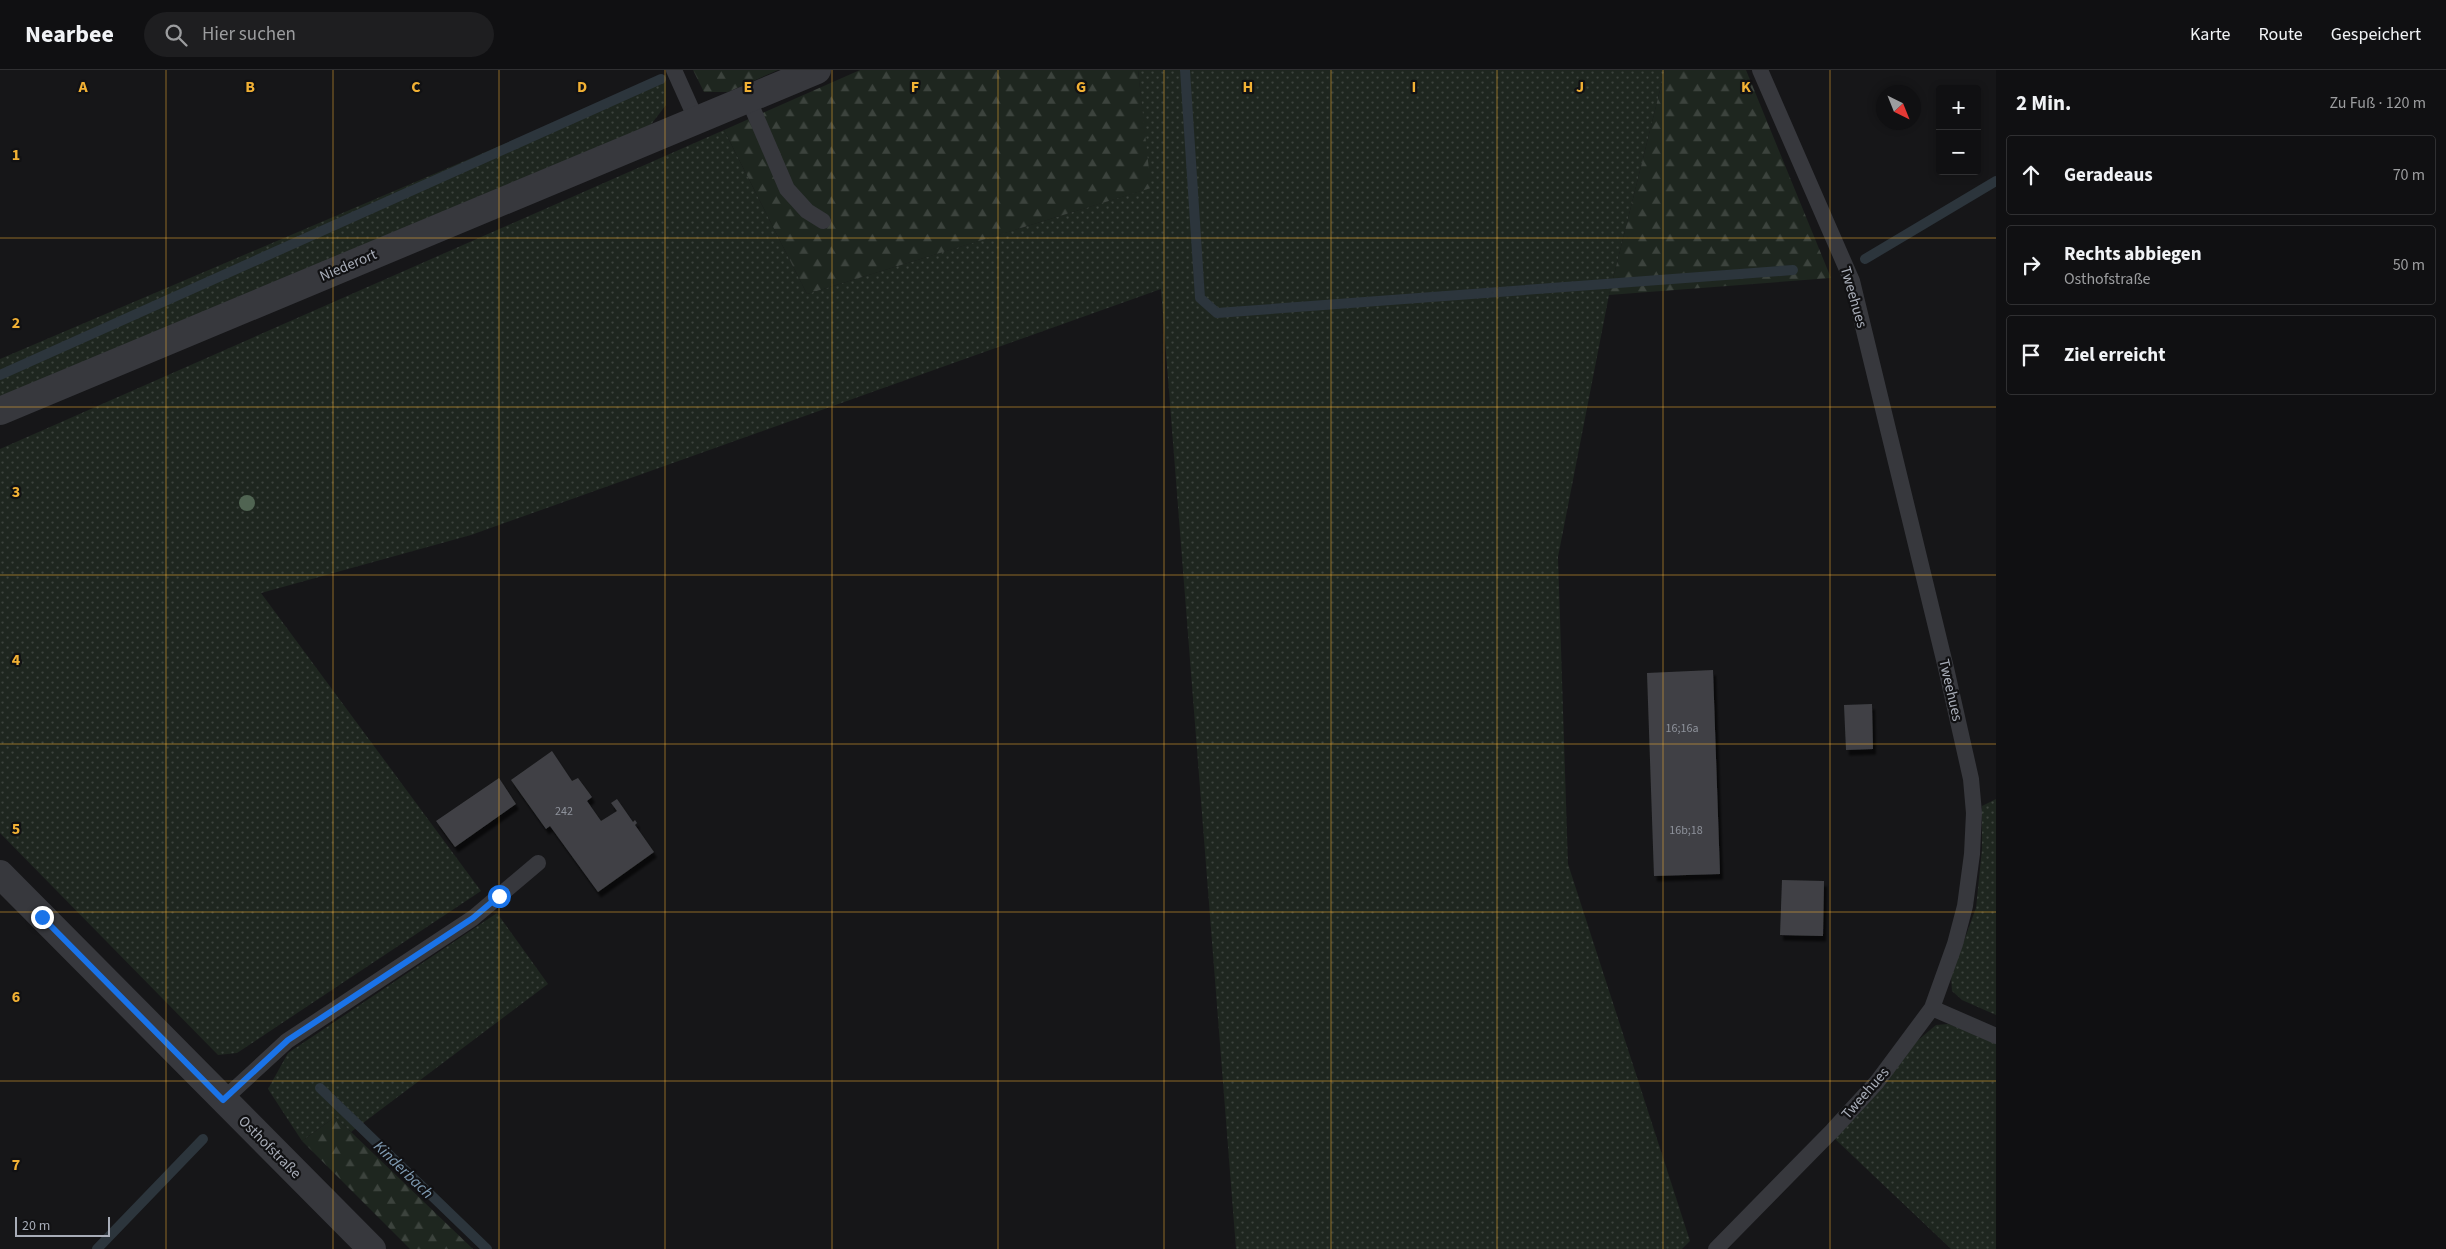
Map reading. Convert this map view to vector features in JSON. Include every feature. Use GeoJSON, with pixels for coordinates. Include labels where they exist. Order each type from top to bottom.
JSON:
{"type":"FeatureCollection","features":[{"type":"Feature","properties":{"kind":"street","name":"Niederort"},"geometry":{"type":"LineString","coordinates":[[0,411],[816,70]]}},
{"type":"Feature","properties":{"kind":"street","name":"Osthofstraße"},"geometry":{"type":"LineString","coordinates":[[0,874],[372,1249]]}},
{"type":"Feature","properties":{"kind":"lane"},"geometry":{"type":"LineString","coordinates":[[674,70],[696,119]]}},
{"type":"Feature","properties":{"kind":"lane","name":"Tweehues"},"geometry":{"type":"LineString","coordinates":[[1716,1249],[1833,1130],[1876,1082],[1932,1008],[1956,944],[1965,906],[1972,854],[1974,813],[1971,779],[1852,281],[1760,70]]}},
{"type":"Feature","properties":{"kind":"lane"},"geometry":{"type":"LineString","coordinates":[[748,98],[787,189],[807,211],[824,221]]}},
{"type":"Feature","properties":{"kind":"lane"},"geometry":{"type":"LineString","coordinates":[[223,1100],[288,1040],[473,918],[538,863]]}},
{"type":"Feature","properties":{"kind":"lane"},"geometry":{"type":"LineString","coordinates":[[1932,1008],[1996,1036]]}},
{"type":"Feature","properties":{"kind":"green space"},"geometry":{"type":"Polygon","coordinates":[[[693,70],[778,70],[728,92],[704,92],[693,70]]]}},
{"type":"Feature","properties":{"kind":"green space"},"geometry":{"type":"Polygon","coordinates":[[[860,70],[1138,70],[1151,188],[807,294],[724,130],[860,70]]]}},
{"type":"Feature","properties":{"kind":"green space"},"geometry":{"type":"Polygon","coordinates":[[[1138,70],[1665,70],[1609,295],[1558,557],[1568,864],[1690,1241],[1682,1249],[1236,1249],[1161,289],[471,535],[261,593],[481,891],[237,1053],[218,1055],[0,833],[0,449],[724,130],[807,294],[1150,188],[1138,70]]]}},
{"type":"Feature","properties":{"kind":"green space"},"geometry":{"type":"Polygon","coordinates":[[[1665,70],[1746,70],[1831,278],[1609,295],[1665,70]]]}},
{"type":"Feature","properties":{"kind":"green space"},"geometry":{"type":"Polygon","coordinates":[[[666,75],[666,105],[649,127],[0,416],[0,359],[666,75]]]}},
{"type":"Feature","properties":{"kind":"green space"},"geometry":{"type":"Polygon","coordinates":[[[1996,799],[1996,1015],[1962,1000],[1952,991],[1951,976],[1976,908],[1982,849],[1982,806],[1996,799]]]}},
{"type":"Feature","properties":{"kind":"green space"},"geometry":{"type":"Polygon","coordinates":[[[497,913],[548,984],[351,1132],[335,1117],[302,1141],[268,1089],[288,1053],[497,913]]]}},
{"type":"Feature","properties":{"kind":"green space"},"geometry":{"type":"Polygon","coordinates":[[[1948,1024],[1996,1041],[1996,1249],[1951,1249],[1834,1138],[1917,1041],[1936,1025],[1948,1024]]]}},
{"type":"Feature","properties":{"kind":"green space"},"geometry":{"type":"Polygon","coordinates":[[[335,1117],[473,1249],[410,1249],[302,1141],[335,1117]]]}},
{"type":"Feature","properties":{"kind":"building"},"geometry":{"type":"Polygon","coordinates":[[[1713,670],[1720,874],[1654,876],[1647,673],[1713,670]]]}},
{"type":"Feature","properties":{"kind":"building"},"geometry":{"type":"Polygon","coordinates":[[[1872,704],[1873,749],[1846,750],[1844,705],[1872,704]]]}},
{"type":"Feature","properties":{"kind":"building"},"geometry":{"type":"Polygon","coordinates":[[[552,751],[572,781],[578,778],[592,797],[587,801],[601,821],[617,811],[611,803],[617,799],[633,822],[635,820],[637,823],[635,825],[654,852],[598,892],[550,826],[546,829],[511,780],[552,751]]]}},
{"type":"Feature","properties":{"kind":"building"},"geometry":{"type":"Polygon","coordinates":[[[499,778],[516,804],[455,847],[436,821],[499,778]]]}},
{"type":"Feature","properties":{"kind":"building"},"geometry":{"type":"Polygon","coordinates":[[[1782,880],[1824,881],[1823,936],[1780,935],[1782,880]]]}},
{"type":"Feature","properties":{"kind":"waterway"},"geometry":{"type":"LineString","coordinates":[[1185,70],[1200,298],[1217,313],[1793,270]]}},
{"type":"Feature","properties":{"kind":"waterway"},"geometry":{"type":"LineString","coordinates":[[0,375],[661,79]]}},
{"type":"Feature","properties":{"kind":"waterway"},"geometry":{"type":"LineString","coordinates":[[1865,259],[1996,181]]}},
{"type":"Feature","properties":{"kind":"waterway","name":"Kinderbach"},"geometry":{"type":"LineString","coordinates":[[320,1088],[487,1249]]}},
{"type":"Feature","properties":{"kind":"waterway","name":"Kinderbach"},"geometry":{"type":"LineString","coordinates":[[97,1249],[203,1139]]}},
{"type":"Feature","properties":{"kind":"route"},"geometry":{"type":"LineString","coordinates":[[42,917],[223,1100],[288,1040],[473,918],[499,896]]}}]}
